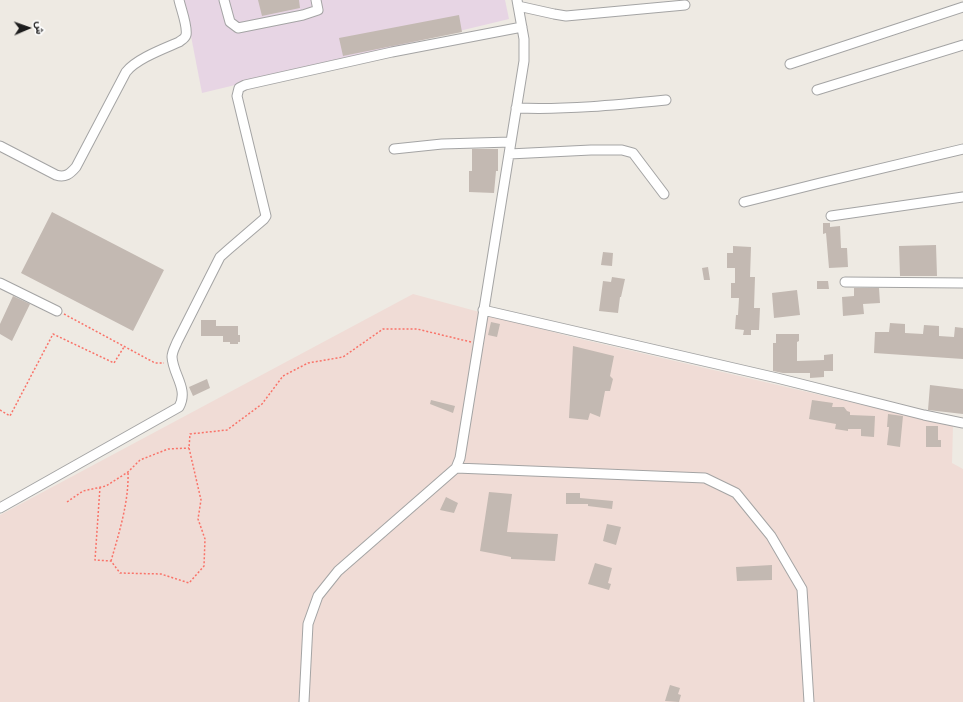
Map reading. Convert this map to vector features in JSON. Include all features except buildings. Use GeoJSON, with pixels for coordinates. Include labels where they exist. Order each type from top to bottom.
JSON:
{"type":"FeatureCollection","features":[{"type":"Feature","properties":{"kind":"street"},"geometry":{"type":"LineString","coordinates":[[0,146],[61,177],[70,174],[76,167],[129,68],[139,61],[185,38],[185,25],[179,0]]}},
{"type":"Feature","properties":{"kind":"street"},"geometry":{"type":"LineString","coordinates":[[224,0],[230,22],[238,28],[302,15],[318,10],[316,0]]}},
{"type":"Feature","properties":{"kind":"street"},"geometry":{"type":"LineString","coordinates":[[304,702],[308,624],[318,596],[338,571],[456,468],[460,458],[524,61],[524,38],[517,3],[566,16],[685,5]]}},
{"type":"Feature","properties":{"kind":"street"},"geometry":{"type":"LineString","coordinates":[[790,64],[963,7]]}},
{"type":"Feature","properties":{"kind":"street"},"geometry":{"type":"LineString","coordinates":[[0,508],[179,406],[182,401],[183,391],[172,355],[177,342],[220,257],[266,216],[237,96],[239,88],[244,84],[392,52],[522,27]]}},
{"type":"Feature","properties":{"kind":"street"},"geometry":{"type":"LineString","coordinates":[[817,90],[963,45]]}},
{"type":"Feature","properties":{"kind":"street"},"geometry":{"type":"LineString","coordinates":[[516,108],[609,106],[666,100]]}},
{"type":"Feature","properties":{"kind":"street"},"geometry":{"type":"LineString","coordinates":[[394,149],[442,144],[511,142]]}},
{"type":"Feature","properties":{"kind":"street"},"geometry":{"type":"LineString","coordinates":[[744,202],[963,149]]}},
{"type":"Feature","properties":{"kind":"street"},"geometry":{"type":"LineString","coordinates":[[509,154],[591,150],[627,150],[633,153],[664,194]]}},
{"type":"Feature","properties":{"kind":"street"},"geometry":{"type":"LineString","coordinates":[[831,216],[963,197]]}},
{"type":"Feature","properties":{"kind":"street"},"geometry":{"type":"LineString","coordinates":[[845,282],[963,283]]}},
{"type":"Feature","properties":{"kind":"street"},"geometry":{"type":"LineString","coordinates":[[0,283],[57,311]]}},
{"type":"Feature","properties":{"kind":"street"},"geometry":{"type":"LineString","coordinates":[[483,310],[963,423]]}},
{"type":"Feature","properties":{"kind":"street"},"geometry":{"type":"LineString","coordinates":[[456,468],[705,478],[736,493],[771,536],[802,589],[809,702]]}},
{"type":"Feature","properties":{"kind":"path"},"geometry":{"type":"LineString","coordinates":[[57,311],[155,363],[173,361]]}},
{"type":"Feature","properties":{"kind":"path"},"geometry":{"type":"LineString","coordinates":[[100,487],[95,560],[111,561],[120,573],[162,574],[189,583],[204,566],[205,539],[198,519],[201,500],[189,448],[190,434],[227,430],[262,404],[283,376],[308,363],[342,357],[383,329],[417,329],[478,344]]}},
{"type":"Feature","properties":{"kind":"path"},"geometry":{"type":"LineString","coordinates":[[0,410],[10,416],[53,334],[114,363],[124,347]]}},
{"type":"Feature","properties":{"kind":"path"},"geometry":{"type":"LineString","coordinates":[[67,502],[83,491],[106,486],[128,472],[140,460],[168,449],[189,448]]}},
{"type":"Feature","properties":{"kind":"path"},"geometry":{"type":"LineString","coordinates":[[111,561],[120,530],[129,486],[128,472]]}},
{"type":"Feature","properties":{"kind":"shaded area"},"geometry":{"type":"Polygon","coordinates":[[[184,0],[505,0],[509,19],[202,93],[184,0]]]}},
{"type":"Feature","properties":{"kind":"shaded area"},"geometry":{"type":"Polygon","coordinates":[[[413,294],[568,336],[953,426],[952,463],[963,469],[963,702],[0,702],[0,515],[413,294]]]}}]}
